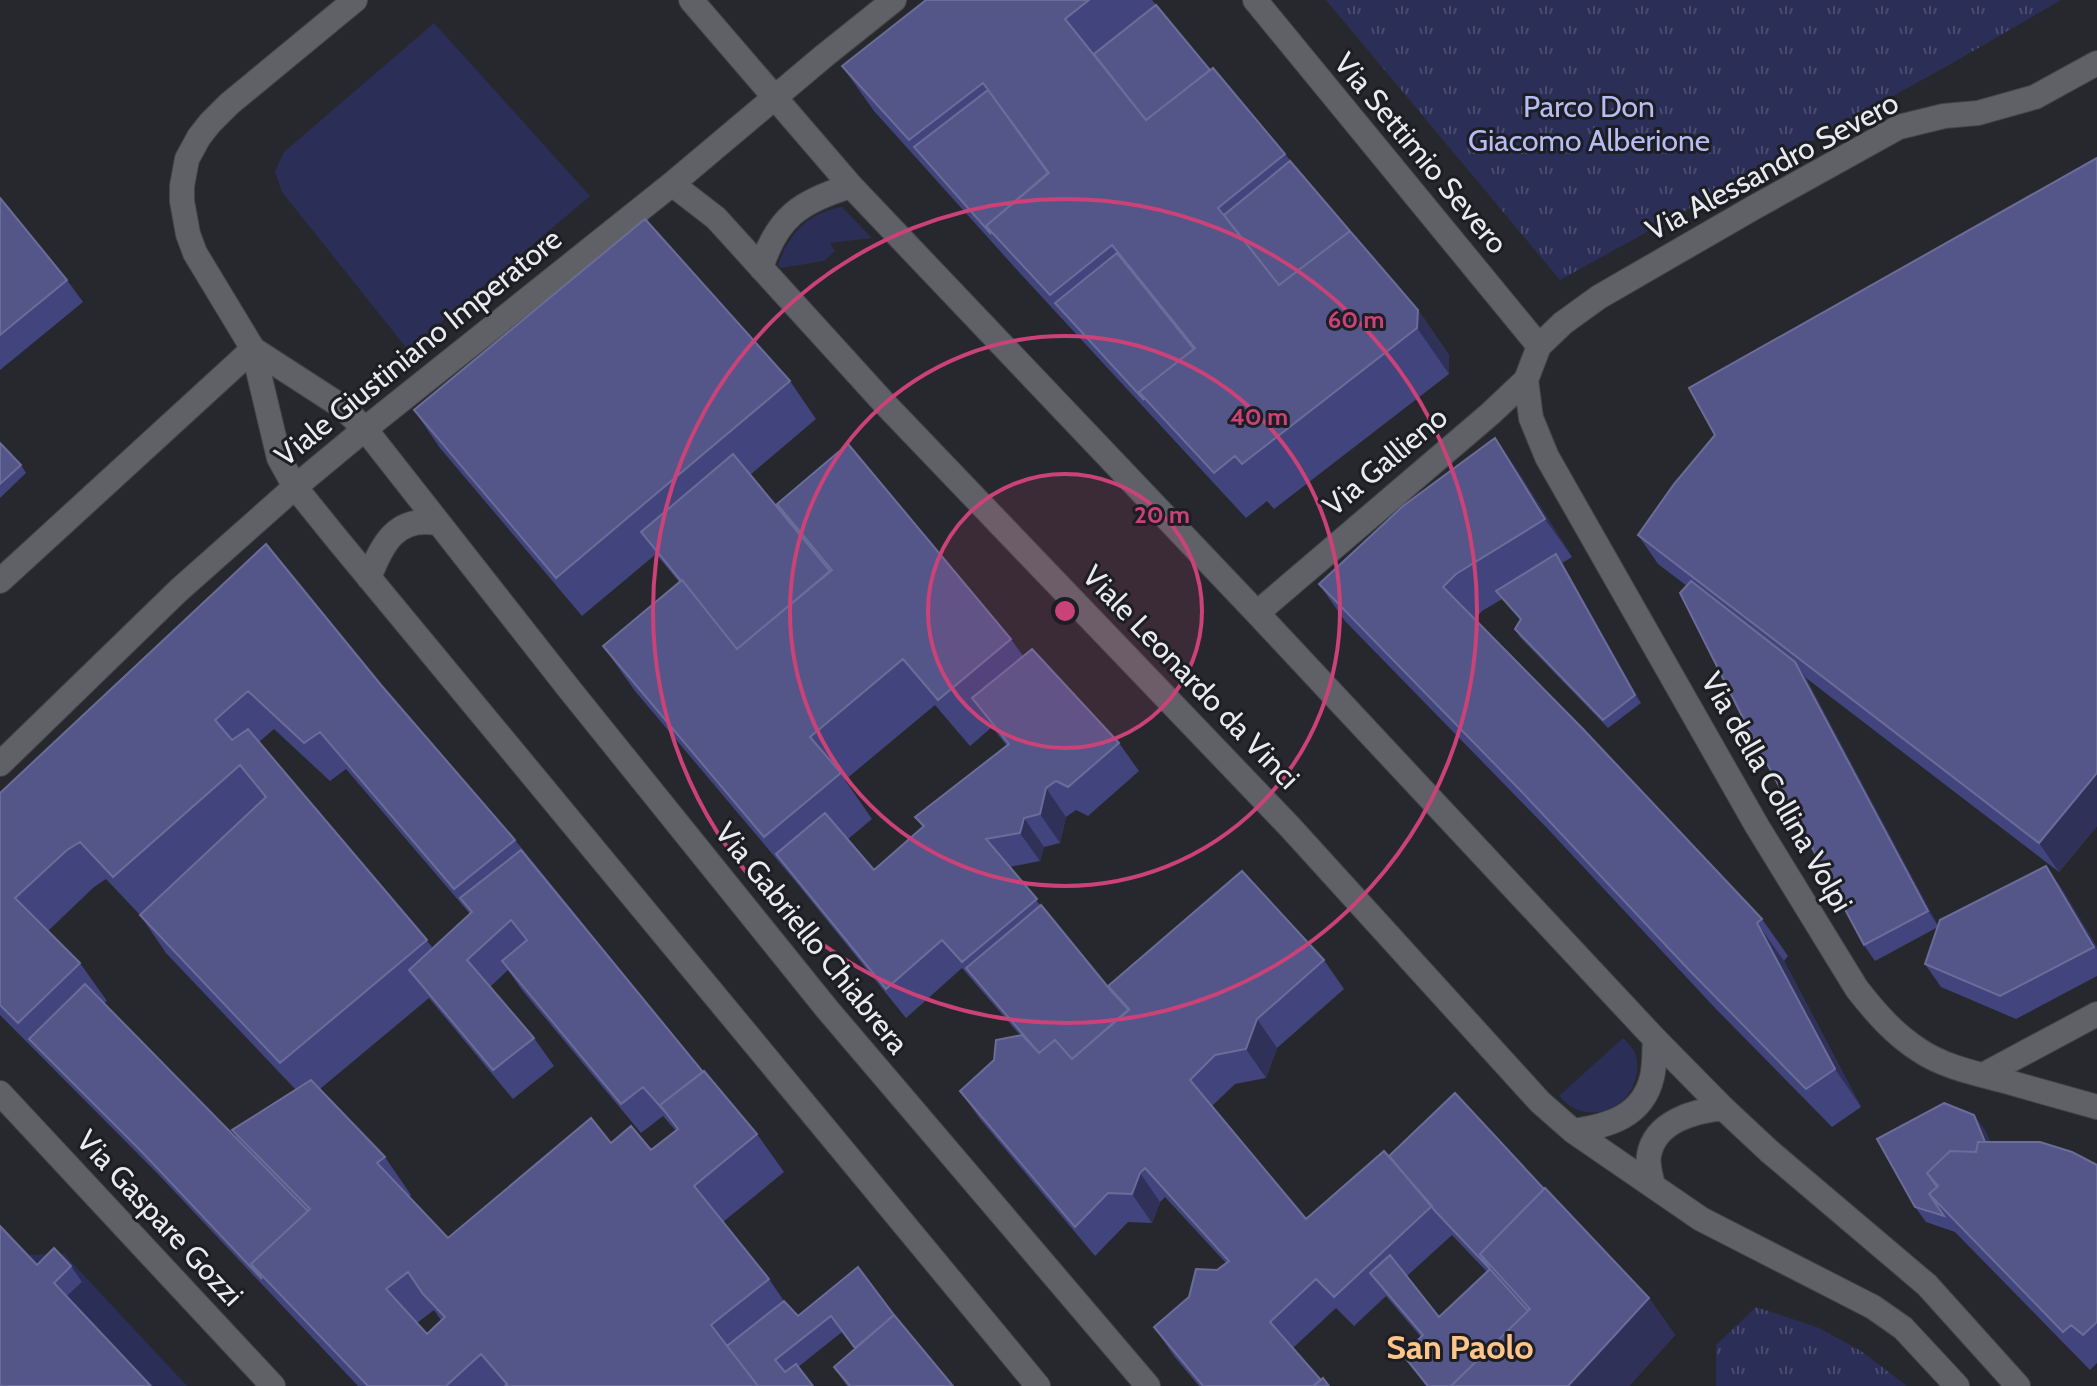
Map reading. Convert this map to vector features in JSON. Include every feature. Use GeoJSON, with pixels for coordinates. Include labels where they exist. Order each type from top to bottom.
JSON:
{"type":"FeatureCollection","features":[{"type":"Feature","properties":{"kind":"street"},"geometry":{"type":"LineString","coordinates":[[355,0],[335,9],[229,104],[199,137],[187,159],[182,201],[188,234],[195,253],[253,349],[279,458],[295,487],[369,578],[1038,1386]]}},
{"type":"Feature","properties":{"kind":"street","name":"Viale Giustiniano Imperatore"},"geometry":{"type":"LineString","coordinates":[[0,764],[179,590],[295,487],[672,184],[894,0]]}},
{"type":"Feature","properties":{"kind":"street","name":"Via Settimio Severo"},"geometry":{"type":"LineString","coordinates":[[1255,0],[1539,346]]}},
{"type":"Feature","properties":{"kind":"street"},"geometry":{"type":"LineString","coordinates":[[703,4],[851,186],[1257,613],[1655,1039],[1723,1108],[1809,1186],[1927,1285],[2018,1386]]}},
{"type":"Feature","properties":{"kind":"street","name":"Via Alessandro Severo"},"geometry":{"type":"LineString","coordinates":[[1539,346],[1563,323],[1599,297],[1899,127],[1944,116],[1978,113],[2035,97],[2097,63]]}},
{"type":"Feature","properties":{"kind":"street","name":"Viale Leonardo da Vinci"},"geometry":{"type":"LineString","coordinates":[[672,184],[716,218],[886,405],[1279,816],[1540,1102],[1573,1131],[1701,1219],[1873,1307],[1903,1328],[1957,1386]]}},
{"type":"Feature","properties":{"kind":"street"},"geometry":{"type":"LineString","coordinates":[[761,268],[773,237],[787,217],[808,202],[851,186]]}},
{"type":"Feature","properties":{"kind":"street","name":"Via Gallieno"},"geometry":{"type":"LineString","coordinates":[[1257,613],[1526,380],[1539,346]]}},
{"type":"Feature","properties":{"kind":"street"},"geometry":{"type":"LineString","coordinates":[[0,581],[253,349]]}},
{"type":"Feature","properties":{"kind":"street","name":"Via Gabriello Chiabrera"},"geometry":{"type":"LineString","coordinates":[[253,349],[341,406],[365,429],[631,767],[827,1009],[1148,1386]]}},
{"type":"Feature","properties":{"kind":"street","name":"Via della Collina Volpi"},"geometry":{"type":"LineString","coordinates":[[1526,380],[1531,418],[1547,457],[1757,826],[1857,989],[1887,1025],[1933,1058],[2097,1107]]}},
{"type":"Feature","properties":{"kind":"street"},"geometry":{"type":"LineString","coordinates":[[369,578],[382,547],[394,533],[409,524],[423,521],[437,523]]}},
{"type":"Feature","properties":{"kind":"street"},"geometry":{"type":"LineString","coordinates":[[1983,1075],[2097,1014]]}},
{"type":"Feature","properties":{"kind":"street"},"geometry":{"type":"LineString","coordinates":[[1573,1131],[1610,1124],[1639,1105],[1652,1077],[1655,1039]]}},
{"type":"Feature","properties":{"kind":"street","name":"Via Gaspare Gozzi"},"geometry":{"type":"LineString","coordinates":[[0,1093],[273,1386]]}},
{"type":"Feature","properties":{"kind":"street"},"geometry":{"type":"LineString","coordinates":[[1653,1186],[1649,1155],[1665,1128],[1683,1117],[1723,1108]]}},
{"type":"Feature","properties":{"kind":"green space","name":"Parco Don Giacomo Alberione"},"geometry":{"type":"Polygon","coordinates":[[[1326,0],[2061,0],[1560,280],[1326,0]]]}},
{"type":"Feature","properties":{"kind":"green space"},"geometry":{"type":"Polygon","coordinates":[[[434,23],[590,196],[408,350],[282,192],[275,171],[284,152],[434,23]]]}},
{"type":"Feature","properties":{"kind":"green space"},"geometry":{"type":"Polygon","coordinates":[[[842,207],[872,238],[830,243],[835,251],[824,261],[781,268],[778,265],[801,226],[819,214],[842,207]]]}},
{"type":"Feature","properties":{"kind":"green space"},"geometry":{"type":"Polygon","coordinates":[[[1623,1038],[1634,1051],[1637,1065],[1631,1090],[1623,1100],[1614,1107],[1591,1112],[1569,1105],[1559,1096],[1623,1038]]]}},
{"type":"Feature","properties":{"kind":"green space"},"geometry":{"type":"Polygon","coordinates":[[[64,1254],[187,1386],[147,1386],[65,1298],[82,1282],[48,1280],[24,1255],[64,1254]]]}},
{"type":"Feature","properties":{"kind":"green space"},"geometry":{"type":"Polygon","coordinates":[[[1756,1307],[1819,1328],[1861,1351],[1907,1386],[1716,1386],[1716,1345],[1756,1307]]]}},
{"type":"Feature","properties":{"kind":"building"},"geometry":{"type":"Polygon","coordinates":[[[926,0],[1089,0],[1065,19],[1146,120],[1213,68],[1285,154],[1218,208],[1279,285],[1350,231],[1418,310],[1417,328],[1242,464],[1235,456],[1214,473],[1139,392],[1195,348],[1112,245],[1050,295],[986,226],[1049,173],[983,83],[909,140],[842,66],[926,0]]]}},
{"type":"Feature","properties":{"kind":"building"},"geometry":{"type":"Polygon","coordinates":[[[1156,5],[1210,70],[1146,120],[1094,54],[1156,5]]]}},
{"type":"Feature","properties":{"kind":"building"},"geometry":{"type":"Polygon","coordinates":[[[988,90],[1048,173],[986,226],[991,234],[914,147],[988,90]]]}},
{"type":"Feature","properties":{"kind":"building"},"geometry":{"type":"Polygon","coordinates":[[[2097,158],[2097,773],[2039,843],[1638,535],[1674,484],[1715,435],[1689,388],[2097,158]]]}},
{"type":"Feature","properties":{"kind":"building"},"geometry":{"type":"Polygon","coordinates":[[[1290,161],[1350,231],[1279,285],[1224,215],[1290,161]]]}},
{"type":"Feature","properties":{"kind":"building"},"geometry":{"type":"Polygon","coordinates":[[[0,198],[67,280],[0,335],[0,198]]]}},
{"type":"Feature","properties":{"kind":"building"},"geometry":{"type":"Polygon","coordinates":[[[645,219],[790,381],[556,578],[414,410],[645,219]]]}},
{"type":"Feature","properties":{"kind":"building"},"geometry":{"type":"Polygon","coordinates":[[[1117,253],[1194,349],[1139,392],[1144,400],[1055,303],[1117,253]]]}},
{"type":"Feature","properties":{"kind":"building"},"geometry":{"type":"Polygon","coordinates":[[[1495,438],[1545,519],[1456,574],[1443,587],[1583,729],[1762,919],[1757,923],[1835,1069],[1806,1089],[1319,584],[1403,506],[1495,438]]]}},
{"type":"Feature","properties":{"kind":"building"},"geometry":{"type":"Polygon","coordinates":[[[0,443],[21,465],[0,484],[0,443]]]}},
{"type":"Feature","properties":{"kind":"building"},"geometry":{"type":"Polygon","coordinates":[[[848,444],[1011,639],[938,700],[903,659],[810,737],[841,773],[764,837],[603,646],[682,580],[737,649],[832,570],[777,504],[848,444]]]}},
{"type":"Feature","properties":{"kind":"building"},"geometry":{"type":"Polygon","coordinates":[[[733,454],[830,571],[737,649],[641,532],[733,454]]]}},
{"type":"Feature","properties":{"kind":"building"},"geometry":{"type":"Polygon","coordinates":[[[266,544],[381,685],[515,840],[454,889],[320,732],[304,743],[248,691],[215,720],[232,740],[248,729],[427,940],[280,1063],[140,915],[266,797],[240,765],[113,877],[80,842],[67,850],[15,898],[80,963],[18,1023],[0,1005],[0,793],[266,544]]]}},
{"type":"Feature","properties":{"kind":"building"},"geometry":{"type":"Polygon","coordinates":[[[1556,554],[1635,695],[1603,720],[1515,629],[1521,619],[1496,591],[1556,554]]]}},
{"type":"Feature","properties":{"kind":"building"},"geometry":{"type":"Polygon","coordinates":[[[1691,581],[1795,662],[1928,911],[1864,945],[1680,593],[1691,581]]]}},
{"type":"Feature","properties":{"kind":"building"},"geometry":{"type":"Polygon","coordinates":[[[1032,649],[1119,743],[1068,787],[1056,781],[1046,788],[1040,814],[1024,818],[1020,833],[986,839],[1037,899],[962,962],[942,940],[886,989],[776,854],[825,813],[874,870],[924,826],[915,817],[1009,744],[972,698],[1032,649]]]}},
{"type":"Feature","properties":{"kind":"building"},"geometry":{"type":"Polygon","coordinates":[[[521,850],[703,1072],[660,1105],[667,1114],[643,1087],[621,1104],[502,961],[527,940],[511,920],[467,960],[534,1038],[493,1070],[409,970],[472,912],[460,898],[521,850]]]}},
{"type":"Feature","properties":{"kind":"building"},"geometry":{"type":"Polygon","coordinates":[[[2046,866],[2094,947],[2000,996],[1925,964],[1940,920],[2046,866]]]}},
{"type":"Feature","properties":{"kind":"building"},"geometry":{"type":"Polygon","coordinates":[[[1242,871],[1324,960],[1257,1019],[1246,1049],[1215,1055],[1190,1080],[1306,1219],[1384,1151],[1432,1206],[1334,1297],[1316,1279],[1270,1322],[1321,1380],[1313,1386],[1203,1386],[1154,1327],[1189,1297],[1196,1269],[1217,1270],[1229,1261],[1145,1168],[1132,1194],[1108,1193],[1075,1227],[960,1091],[994,1060],[996,1040],[1022,1035],[1039,1053],[1055,1040],[1072,1059],[1129,1009],[1108,986],[1242,871]]]}},
{"type":"Feature","properties":{"kind":"building"},"geometry":{"type":"Polygon","coordinates":[[[1041,905],[1129,1010],[1072,1059],[1055,1040],[1039,1053],[966,968],[1041,905]]]}},
{"type":"Feature","properties":{"kind":"building"},"geometry":{"type":"Polygon","coordinates":[[[85,984],[308,1211],[251,1264],[262,1279],[29,1039],[85,984]]]}},
{"type":"Feature","properties":{"kind":"building"},"geometry":{"type":"Polygon","coordinates":[[[704,1071],[757,1134],[694,1186],[769,1279],[711,1325],[758,1386],[505,1386],[507,1384],[481,1354],[446,1386],[368,1386],[251,1264],[310,1209],[232,1130],[311,1080],[385,1157],[377,1163],[448,1238],[591,1118],[611,1143],[631,1126],[651,1150],[678,1129],[660,1105],[704,1071]],[[408,1272],[386,1289],[427,1334],[445,1317],[408,1272]]]}},
{"type":"Feature","properties":{"kind":"building"},"geometry":{"type":"Polygon","coordinates":[[[1455,1093],[1544,1189],[1480,1254],[1490,1269],[1389,1156],[1455,1093]]]}},
{"type":"Feature","properties":{"kind":"building"},"geometry":{"type":"Polygon","coordinates":[[[1944,1103],[1974,1115],[1985,1142],[1978,1142],[1976,1152],[1950,1151],[1927,1173],[1937,1187],[1929,1194],[1944,1216],[1915,1207],[1877,1139],[1944,1103]]]}},
{"type":"Feature","properties":{"kind":"building"},"geometry":{"type":"Polygon","coordinates":[[[1978,1142],[2040,1142],[2072,1152],[2097,1165],[2097,1322],[2083,1335],[2071,1325],[2063,1332],[1929,1194],[1938,1186],[1927,1173],[1950,1151],[1976,1152],[1978,1142]]]}},
{"type":"Feature","properties":{"kind":"building"},"geometry":{"type":"Polygon","coordinates":[[[1545,1188],[1649,1298],[1568,1386],[1451,1386],[1530,1309],[1480,1254],[1545,1188]]]}},
{"type":"Feature","properties":{"kind":"building"},"geometry":{"type":"Polygon","coordinates":[[[0,1226],[37,1265],[54,1248],[71,1266],[54,1283],[151,1386],[0,1386],[0,1226]]]}},
{"type":"Feature","properties":{"kind":"building"},"geometry":{"type":"Polygon","coordinates":[[[1390,1255],[1439,1317],[1490,1269],[1528,1311],[1451,1386],[1428,1386],[1403,1355],[1423,1335],[1370,1273],[1390,1255]]]}},
{"type":"Feature","properties":{"kind":"building"},"geometry":{"type":"Polygon","coordinates":[[[858,1267],[894,1315],[855,1348],[831,1316],[775,1360],[785,1372],[796,1364],[813,1386],[758,1386],[727,1346],[784,1301],[798,1316],[858,1267]]]}},
{"type":"Feature","properties":{"kind":"building"},"geometry":{"type":"Polygon","coordinates":[[[894,1315],[953,1386],[850,1386],[834,1367],[894,1315]]]}},
{"type":"Feature","properties":{"kind":"building"},"geometry":{"type":"Polygon","coordinates":[[[1323,1378],[1329,1386],[1313,1386],[1323,1378]]]}},
{"type":"Feature","properties":{"kind":"district","name":"San Paolo"},"geometry":{"type":"Point","coordinates":[1460,1347]}}]}
